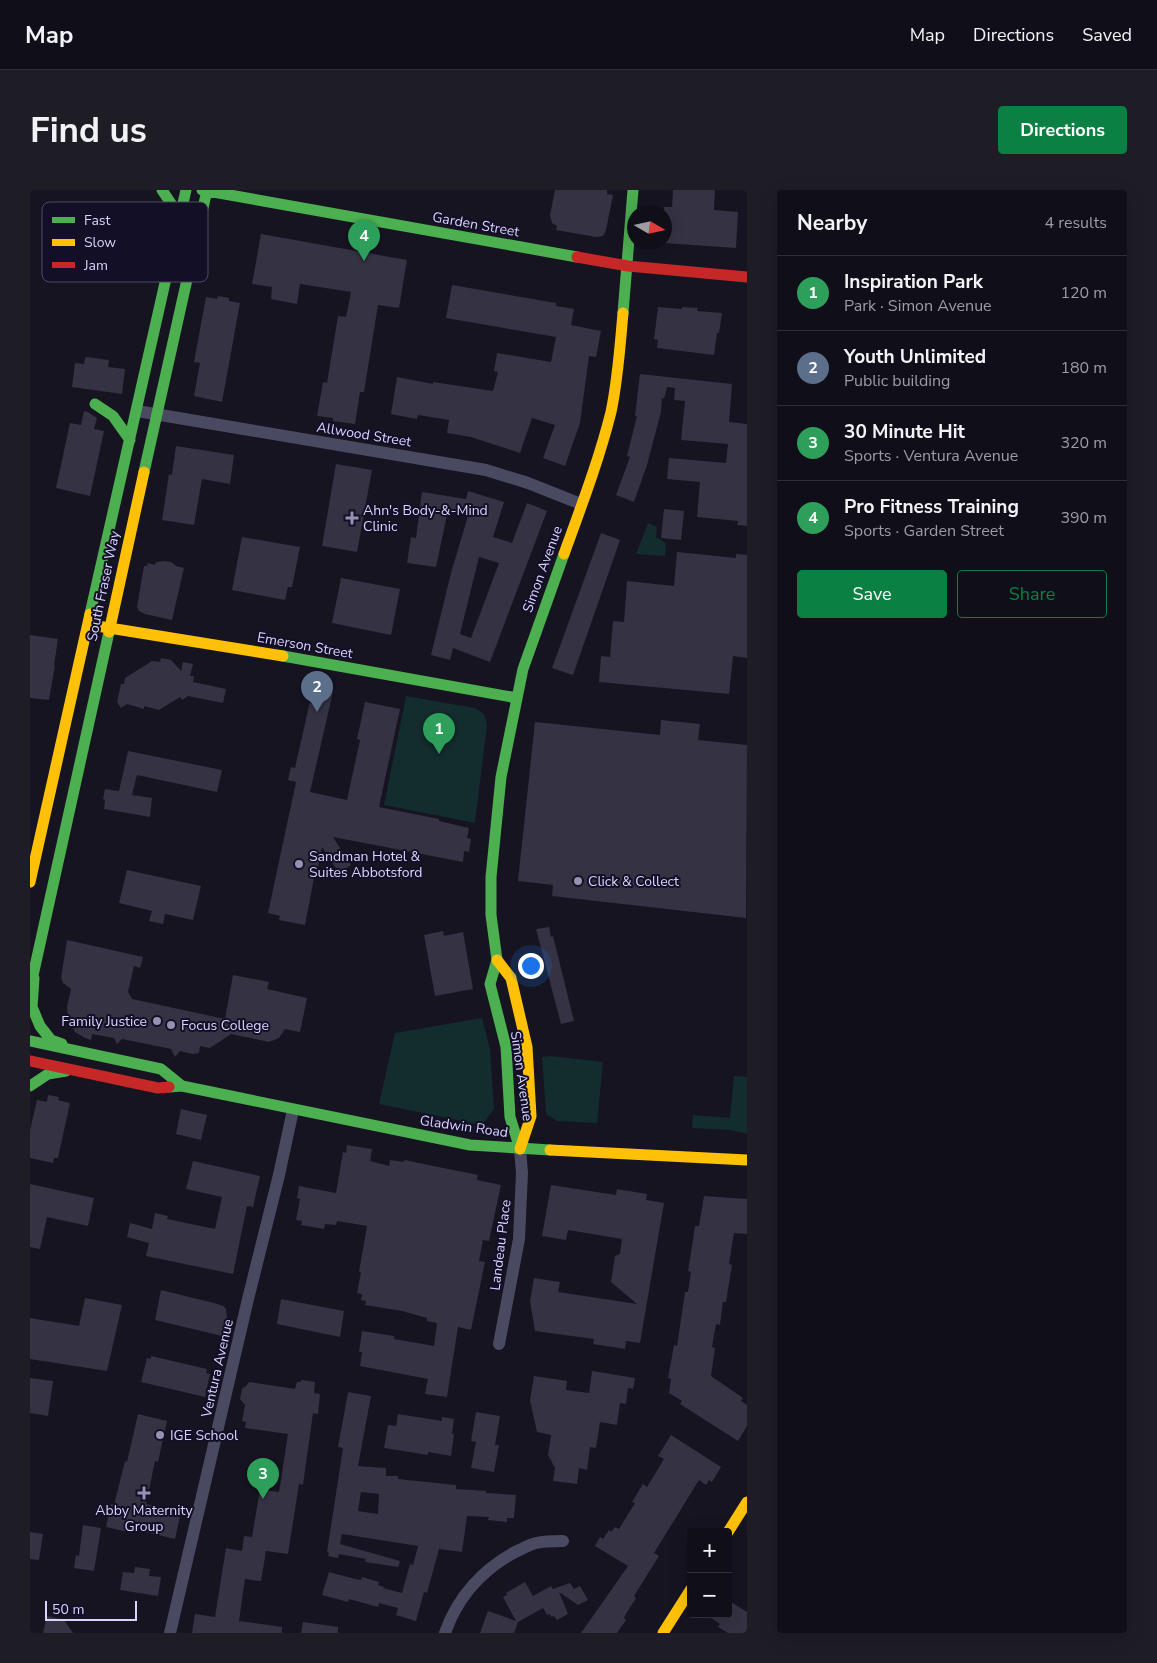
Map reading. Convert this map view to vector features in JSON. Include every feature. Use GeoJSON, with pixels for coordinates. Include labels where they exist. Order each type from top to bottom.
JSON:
{"type":"FeatureCollection","features":[{"type":"Feature","properties":{"kind":"main road"},"geometry":{"type":"LineString","coordinates":[[162,190],[171,202]]}},
{"type":"Feature","properties":{"kind":"main road","name":"Garden Street"},"geometry":{"type":"LineString","coordinates":[[205,190],[628,266],[747,277]]}},
{"type":"Feature","properties":{"kind":"main road","name":"Simon Avenue"},"geometry":{"type":"LineString","coordinates":[[520,1149],[510,1117],[506,1047],[490,984],[497,960],[491,915],[490,877],[502,777],[523,669],[600,452],[611,410],[617,376],[628,266],[633,190]]}},
{"type":"Feature","properties":{"kind":"main road","name":"South Fraser Way"},"geometry":{"type":"LineString","coordinates":[[30,882],[130,440],[128,409],[163,282]]}},
{"type":"Feature","properties":{"kind":"main road","name":"South Fraser Way"},"geometry":{"type":"LineString","coordinates":[[30,989],[185,282]]}},
{"type":"Feature","properties":{"kind":"main road"},"geometry":{"type":"LineString","coordinates":[[128,409],[95,404],[113,416],[130,440]]}},
{"type":"Feature","properties":{"kind":"main road","name":"Emerson Street"},"geometry":{"type":"LineString","coordinates":[[87,625],[241,649],[517,698]]}},
{"type":"Feature","properties":{"kind":"main road","name":"Simon Avenue"},"geometry":{"type":"LineString","coordinates":[[497,960],[511,978],[527,1047],[531,1116],[520,1149]]}},
{"type":"Feature","properties":{"kind":"main road"},"geometry":{"type":"LineString","coordinates":[[35,966],[32,1007],[40,1026],[52,1040],[84,1052]]}},
{"type":"Feature","properties":{"kind":"main road","name":"Gladwin Road"},"geometry":{"type":"LineString","coordinates":[[30,1041],[161,1069],[182,1086]]}},
{"type":"Feature","properties":{"kind":"main road","name":"Gladwin Road"},"geometry":{"type":"LineString","coordinates":[[30,1061],[158,1088],[182,1086],[470,1145],[747,1160]]}},
{"type":"Feature","properties":{"kind":"main road"},"geometry":{"type":"LineString","coordinates":[[30,1086],[48,1074],[73,1070]]}},
{"type":"Feature","properties":{"kind":"main road"},"geometry":{"type":"LineString","coordinates":[[731,1528],[747,1502]]}},
{"type":"Feature","properties":{"kind":"main road"},"geometry":{"type":"LineString","coordinates":[[663,1633],[687,1595]]}},
{"type":"Feature","properties":{"kind":"street","name":"Allwood Street"},"geometry":{"type":"LineString","coordinates":[[128,409],[486,470],[528,483],[581,504]]}},
{"type":"Feature","properties":{"kind":"street","name":"Ventura Avenue"},"geometry":{"type":"LineString","coordinates":[[170,1633],[293,1110]]}},
{"type":"Feature","properties":{"kind":"street","name":"Landeau Place"},"geometry":{"type":"LineString","coordinates":[[499,1344],[518,1239],[522,1173],[520,1149]]}},
{"type":"Feature","properties":{"kind":"street"},"geometry":{"type":"LineString","coordinates":[[445,1633],[448,1623],[480,1576],[503,1559],[526,1546],[563,1541]]}},
{"type":"Feature","properties":{"kind":"green space"},"geometry":{"type":"Polygon","coordinates":[[[648,523],[657,527],[656,537],[666,543],[665,556],[636,554],[648,523]]]}},
{"type":"Feature","properties":{"kind":"green space"},"geometry":{"type":"Polygon","coordinates":[[[406,696],[475,708],[484,714],[487,725],[475,823],[384,805],[406,696]]]}},
{"type":"Feature","properties":{"kind":"green space"},"geometry":{"type":"Polygon","coordinates":[[[482,1018],[490,1049],[494,1109],[482,1125],[379,1104],[395,1033],[482,1018]]]}},
{"type":"Feature","properties":{"kind":"green space"},"geometry":{"type":"Polygon","coordinates":[[[551,1056],[603,1062],[597,1123],[557,1121],[546,1114],[542,1057],[551,1056]]]}},
{"type":"Feature","properties":{"kind":"green space"},"geometry":{"type":"Polygon","coordinates":[[[734,1076],[747,1077],[747,1134],[730,1130],[692,1128],[693,1115],[730,1118],[734,1076]]]}},
{"type":"Feature","properties":{"kind":"building"},"geometry":{"type":"Polygon","coordinates":[[[555,190],[607,190],[607,194],[613,195],[603,236],[596,237],[556,230],[557,226],[552,223],[550,215],[555,190]]]}},
{"type":"Feature","properties":{"kind":"building"},"geometry":{"type":"Polygon","coordinates":[[[673,190],[715,190],[714,210],[738,212],[736,248],[672,244],[673,190]]]}},
{"type":"Feature","properties":{"kind":"building"},"geometry":{"type":"Polygon","coordinates":[[[261,234],[407,260],[399,308],[378,305],[364,392],[360,392],[355,424],[333,421],[333,418],[317,416],[323,382],[327,383],[338,316],[346,317],[351,292],[300,284],[297,304],[271,299],[272,287],[252,284],[261,234]]]}},
{"type":"Feature","properties":{"kind":"building"},"geometry":{"type":"Polygon","coordinates":[[[452,285],[556,303],[556,306],[574,309],[571,325],[601,331],[596,357],[589,356],[580,423],[565,466],[543,458],[555,425],[532,418],[520,453],[471,437],[447,433],[449,420],[418,415],[417,419],[391,414],[397,377],[433,384],[433,382],[493,391],[498,372],[494,371],[497,353],[551,362],[556,337],[446,318],[452,285]]]}},
{"type":"Feature","properties":{"kind":"building"},"geometry":{"type":"Polygon","coordinates":[[[218,296],[240,303],[222,402],[194,396],[200,363],[194,362],[206,297],[217,299],[218,296]]]}},
{"type":"Feature","properties":{"kind":"building"},"geometry":{"type":"Polygon","coordinates":[[[658,307],[698,308],[697,311],[722,313],[714,355],[657,348],[658,340],[654,339],[658,307]]]}},
{"type":"Feature","properties":{"kind":"building"},"geometry":{"type":"Polygon","coordinates":[[[87,357],[109,360],[108,367],[125,369],[122,394],[72,387],[75,363],[84,364],[87,357]]]}},
{"type":"Feature","properties":{"kind":"building"},"geometry":{"type":"Polygon","coordinates":[[[640,374],[732,384],[729,422],[747,424],[747,526],[737,525],[738,521],[697,517],[700,482],[667,479],[669,458],[726,463],[728,444],[681,440],[685,401],[674,400],[675,388],[667,387],[664,399],[662,398],[661,412],[647,465],[634,502],[616,495],[630,457],[627,456],[637,416],[635,416],[640,374]]]}},
{"type":"Feature","properties":{"kind":"building"},"geometry":{"type":"Polygon","coordinates":[[[84,411],[97,418],[94,429],[104,431],[90,496],[56,488],[70,423],[81,425],[84,411]]]}},
{"type":"Feature","properties":{"kind":"building"},"geometry":{"type":"Polygon","coordinates":[[[176,446],[234,455],[230,484],[202,479],[194,525],[162,520],[169,474],[172,475],[176,446]]]}},
{"type":"Feature","properties":{"kind":"building"},"geometry":{"type":"Polygon","coordinates":[[[336,464],[372,470],[357,552],[322,546],[336,464]]]}},
{"type":"Feature","properties":{"kind":"building"},"geometry":{"type":"Polygon","coordinates":[[[468,491],[504,502],[493,537],[512,543],[527,503],[547,511],[490,662],[453,648],[450,660],[431,655],[451,573],[468,516],[448,510],[436,567],[407,563],[411,537],[416,538],[422,492],[466,499],[468,491]],[[479,557],[460,634],[471,638],[499,563],[479,557]]]}},
{"type":"Feature","properties":{"kind":"building"},"geometry":{"type":"Polygon","coordinates":[[[664,509],[684,511],[681,540],[661,538],[664,509]]]}},
{"type":"Feature","properties":{"kind":"building"},"geometry":{"type":"Polygon","coordinates":[[[601,533],[620,540],[573,675],[552,668],[601,533]]]}},
{"type":"Feature","properties":{"kind":"building"},"geometry":{"type":"Polygon","coordinates":[[[242,537],[300,547],[292,587],[288,587],[285,600],[232,590],[242,537]]]}},
{"type":"Feature","properties":{"kind":"building"},"geometry":{"type":"Polygon","coordinates":[[[677,552],[736,558],[736,554],[747,555],[747,658],[733,656],[729,694],[599,682],[601,656],[610,657],[613,621],[624,622],[627,581],[674,586],[677,552]]]}},
{"type":"Feature","properties":{"kind":"building"},"geometry":{"type":"Polygon","coordinates":[[[165,561],[184,568],[172,620],[145,614],[139,611],[137,607],[144,566],[147,566],[148,563],[155,565],[156,562],[165,561]]]}},
{"type":"Feature","properties":{"kind":"building"},"geometry":{"type":"Polygon","coordinates":[[[341,578],[400,589],[391,635],[332,623],[341,578]]]}},
{"type":"Feature","properties":{"kind":"building"},"geometry":{"type":"Polygon","coordinates":[[[30,635],[58,639],[49,700],[30,698],[30,635]]]}},
{"type":"Feature","properties":{"kind":"building"},"geometry":{"type":"Polygon","coordinates":[[[161,658],[171,660],[181,671],[183,662],[193,664],[190,676],[194,676],[193,682],[226,689],[223,703],[188,696],[182,700],[180,697],[159,710],[144,706],[144,709],[127,704],[121,708],[117,702],[121,684],[124,684],[125,678],[152,661],[160,662],[161,658]]]}},
{"type":"Feature","properties":{"kind":"building"},"geometry":{"type":"Polygon","coordinates":[[[313,688],[333,692],[310,792],[347,800],[360,740],[357,739],[365,702],[400,709],[379,807],[439,819],[439,821],[469,828],[467,838],[471,839],[469,852],[464,851],[463,862],[333,837],[351,865],[339,873],[322,847],[305,925],[279,920],[280,916],[268,913],[296,782],[288,780],[291,767],[295,768],[313,688]]]}},
{"type":"Feature","properties":{"kind":"building"},"geometry":{"type":"Polygon","coordinates":[[[661,720],[700,724],[698,740],[747,745],[746,918],[552,896],[553,885],[518,881],[535,722],[660,735],[661,720]]]}},
{"type":"Feature","properties":{"kind":"building"},"geometry":{"type":"Polygon","coordinates":[[[128,751],[222,770],[217,792],[137,775],[132,795],[152,798],[150,817],[104,809],[105,789],[119,791],[128,751]]]}},
{"type":"Feature","properties":{"kind":"building"},"geometry":{"type":"Polygon","coordinates":[[[127,870],[201,886],[193,920],[165,914],[163,924],[149,921],[152,911],[119,903],[127,870]]]}},
{"type":"Feature","properties":{"kind":"building"},"geometry":{"type":"Polygon","coordinates":[[[549,927],[551,937],[553,936],[574,1021],[561,1024],[536,929],[549,927]]]}},
{"type":"Feature","properties":{"kind":"building"},"geometry":{"type":"Polygon","coordinates":[[[443,931],[444,936],[463,932],[473,989],[435,996],[424,935],[443,931]]]}},
{"type":"Feature","properties":{"kind":"building"},"geometry":{"type":"Polygon","coordinates":[[[67,940],[143,957],[140,968],[134,966],[128,992],[132,999],[225,1019],[233,975],[269,982],[267,989],[307,998],[300,1032],[285,1029],[279,1038],[269,1042],[231,1034],[210,1048],[200,1046],[199,1053],[193,1054],[180,1051],[175,1057],[171,1049],[122,1039],[117,1044],[114,1038],[92,1034],[91,1040],[85,1038],[75,1032],[68,1019],[67,1006],[71,989],[63,983],[61,978],[67,940]]]}},
{"type":"Feature","properties":{"kind":"building"},"geometry":{"type":"Polygon","coordinates":[[[48,1095],[59,1097],[58,1100],[70,1103],[58,1158],[54,1158],[53,1163],[30,1158],[30,1130],[37,1100],[47,1102],[48,1095]]]}},
{"type":"Feature","properties":{"kind":"building"},"geometry":{"type":"Polygon","coordinates":[[[181,1109],[207,1115],[201,1140],[176,1134],[181,1109]]]}},
{"type":"Feature","properties":{"kind":"building"},"geometry":{"type":"Polygon","coordinates":[[[347,1145],[372,1149],[370,1161],[389,1166],[390,1160],[404,1162],[404,1160],[478,1175],[477,1180],[501,1185],[489,1241],[483,1240],[479,1261],[485,1262],[471,1330],[458,1327],[447,1397],[425,1394],[428,1379],[360,1366],[362,1352],[359,1352],[362,1331],[394,1336],[394,1339],[434,1346],[437,1323],[402,1311],[365,1305],[366,1301],[361,1300],[362,1294],[357,1293],[367,1226],[337,1221],[336,1225],[325,1224],[324,1229],[301,1225],[302,1221],[296,1220],[300,1199],[297,1198],[299,1186],[336,1193],[343,1152],[346,1153],[347,1145]]]}},
{"type":"Feature","properties":{"kind":"building"},"geometry":{"type":"Polygon","coordinates":[[[193,1161],[260,1176],[253,1207],[247,1206],[233,1274],[146,1256],[149,1243],[127,1237],[130,1223],[152,1229],[155,1213],[168,1216],[167,1219],[215,1229],[222,1197],[186,1189],[193,1161]]]}},
{"type":"Feature","properties":{"kind":"building"},"geometry":{"type":"Polygon","coordinates":[[[30,1184],[94,1198],[88,1226],[47,1217],[40,1249],[30,1247],[30,1184]]]}},
{"type":"Feature","properties":{"kind":"building"},"geometry":{"type":"Polygon","coordinates":[[[551,1185],[616,1195],[617,1189],[647,1194],[646,1200],[664,1203],[640,1343],[626,1341],[625,1349],[593,1344],[594,1339],[535,1331],[530,1301],[534,1278],[560,1282],[558,1292],[637,1304],[611,1282],[615,1256],[620,1254],[622,1239],[568,1230],[566,1240],[542,1236],[551,1185]]]}},
{"type":"Feature","properties":{"kind":"building"},"geometry":{"type":"Polygon","coordinates":[[[704,1196],[747,1199],[747,1234],[734,1233],[729,1264],[732,1265],[726,1302],[723,1302],[720,1325],[716,1324],[712,1347],[715,1348],[711,1376],[743,1398],[741,1401],[747,1405],[747,1426],[738,1441],[680,1404],[682,1401],[669,1393],[671,1379],[668,1378],[674,1345],[677,1346],[685,1292],[688,1292],[691,1272],[688,1271],[695,1226],[699,1226],[704,1196]]]}},
{"type":"Feature","properties":{"kind":"building"},"geometry":{"type":"Polygon","coordinates":[[[161,1290],[223,1306],[226,1309],[227,1318],[222,1336],[155,1320],[161,1290]]]}},
{"type":"Feature","properties":{"kind":"building"},"geometry":{"type":"Polygon","coordinates":[[[85,1298],[122,1305],[107,1371],[30,1359],[30,1318],[79,1326],[85,1298]]]}},
{"type":"Feature","properties":{"kind":"building"},"geometry":{"type":"Polygon","coordinates":[[[281,1299],[344,1311],[340,1337],[277,1324],[281,1299]]]}},
{"type":"Feature","properties":{"kind":"building"},"geometry":{"type":"Polygon","coordinates":[[[151,1356],[207,1369],[206,1373],[210,1374],[205,1397],[141,1382],[147,1358],[151,1359],[151,1356]]]}},
{"type":"Feature","properties":{"kind":"building"},"geometry":{"type":"Polygon","coordinates":[[[592,1371],[635,1378],[633,1389],[628,1388],[626,1404],[620,1403],[617,1425],[600,1422],[596,1448],[590,1447],[587,1470],[579,1468],[577,1484],[553,1481],[555,1468],[548,1455],[551,1435],[537,1432],[530,1400],[534,1376],[567,1381],[566,1390],[589,1393],[592,1371]]]}},
{"type":"Feature","properties":{"kind":"building"},"geometry":{"type":"Polygon","coordinates":[[[30,1378],[53,1381],[48,1416],[30,1413],[30,1378]]]}},
{"type":"Feature","properties":{"kind":"building"},"geometry":{"type":"Polygon","coordinates":[[[302,1380],[315,1382],[314,1393],[320,1394],[318,1414],[313,1413],[303,1485],[299,1484],[288,1554],[266,1551],[261,1581],[245,1579],[239,1621],[282,1627],[282,1633],[192,1633],[195,1614],[215,1617],[226,1548],[242,1551],[244,1536],[252,1537],[260,1489],[279,1492],[288,1434],[245,1428],[246,1422],[242,1421],[245,1405],[240,1399],[242,1389],[249,1382],[295,1389],[297,1382],[302,1380]]]}},
{"type":"Feature","properties":{"kind":"building"},"geometry":{"type":"Polygon","coordinates":[[[348,1392],[371,1396],[358,1466],[386,1468],[386,1476],[398,1476],[398,1479],[456,1485],[456,1489],[516,1495],[514,1518],[507,1518],[507,1522],[488,1520],[489,1517],[467,1516],[462,1552],[439,1549],[427,1593],[424,1592],[416,1621],[396,1615],[398,1608],[379,1603],[378,1607],[349,1599],[348,1602],[322,1595],[329,1572],[361,1580],[362,1577],[379,1582],[378,1585],[383,1588],[402,1593],[410,1564],[413,1565],[418,1546],[342,1534],[340,1544],[400,1561],[398,1567],[365,1562],[366,1559],[339,1554],[338,1558],[328,1556],[329,1553],[327,1552],[343,1448],[338,1447],[348,1392]],[[361,1492],[358,1511],[378,1514],[379,1494],[361,1492]]]}},
{"type":"Feature","properties":{"kind":"building"},"geometry":{"type":"Polygon","coordinates":[[[476,1412],[500,1416],[495,1445],[499,1445],[494,1472],[471,1468],[476,1442],[471,1441],[476,1412]]]}},
{"type":"Feature","properties":{"kind":"building"},"geometry":{"type":"Polygon","coordinates":[[[138,1414],[167,1421],[158,1462],[155,1461],[146,1504],[181,1512],[175,1539],[129,1528],[128,1532],[106,1527],[111,1504],[114,1505],[125,1461],[127,1462],[138,1414]]]}},
{"type":"Feature","properties":{"kind":"building"},"geometry":{"type":"Polygon","coordinates":[[[398,1414],[442,1421],[442,1417],[454,1419],[451,1456],[428,1452],[428,1455],[384,1448],[388,1425],[396,1426],[398,1414]]]}},
{"type":"Feature","properties":{"kind":"building"},"geometry":{"type":"Polygon","coordinates":[[[671,1435],[721,1467],[712,1482],[709,1480],[706,1485],[699,1480],[654,1553],[659,1556],[634,1596],[636,1598],[624,1618],[626,1620],[617,1633],[581,1633],[628,1566],[595,1546],[600,1537],[603,1539],[609,1530],[611,1532],[615,1527],[619,1529],[635,1503],[632,1502],[643,1484],[647,1487],[664,1459],[658,1456],[671,1435]]]}},
{"type":"Feature","properties":{"kind":"building"},"geometry":{"type":"Polygon","coordinates":[[[83,1525],[101,1528],[94,1571],[74,1568],[76,1555],[79,1556],[83,1525]]]}},
{"type":"Feature","properties":{"kind":"building"},"geometry":{"type":"Polygon","coordinates":[[[30,1532],[43,1534],[39,1560],[30,1559],[30,1532]]]}},
{"type":"Feature","properties":{"kind":"building"},"geometry":{"type":"Polygon","coordinates":[[[135,1567],[150,1569],[149,1576],[161,1577],[158,1596],[120,1590],[123,1572],[134,1573],[135,1567]]]}},
{"type":"Feature","properties":{"kind":"building"},"geometry":{"type":"Polygon","coordinates":[[[525,1582],[533,1596],[551,1586],[553,1589],[570,1583],[574,1589],[580,1586],[588,1600],[578,1605],[559,1592],[568,1614],[557,1620],[554,1616],[551,1617],[550,1614],[547,1615],[543,1608],[518,1622],[514,1633],[480,1633],[488,1611],[516,1621],[503,1597],[507,1595],[506,1593],[525,1582]]]}},
{"type":"Feature","properties":{"kind":"building"},"geometry":{"type":"Polygon","coordinates":[[[732,1603],[747,1612],[747,1633],[728,1633],[718,1627],[720,1624],[711,1618],[732,1618],[732,1603]]]}},
{"type":"Feature","properties":{"kind":"building"},"geometry":{"type":"Polygon","coordinates":[[[47,1616],[64,1620],[73,1633],[43,1633],[47,1616]]]}},
{"type":"Feature","properties":{"kind":"building"},"geometry":{"type":"Polygon","coordinates":[[[303,1622],[338,1627],[338,1633],[301,1633],[303,1622]]]}},
{"type":"Feature","properties":{"kind":"traffic: fast"},"geometry":{"type":"LineString","coordinates":[[162,190],[170,202]]}},
{"type":"Feature","properties":{"kind":"traffic: fast"},"geometry":{"type":"LineString","coordinates":[[183,202],[186,190]]}},
{"type":"Feature","properties":{"kind":"traffic: fast"},"geometry":{"type":"LineString","coordinates":[[202,190],[577,257]]}},
{"type":"Feature","properties":{"kind":"traffic: fast"},"geometry":{"type":"LineString","coordinates":[[204,202],[207,190]]}},
{"type":"Feature","properties":{"kind":"traffic: fast"},"geometry":{"type":"LineString","coordinates":[[623,313],[633,190]]}},
{"type":"Feature","properties":{"kind":"traffic: fast"},"geometry":{"type":"LineString","coordinates":[[90,614],[165,282]]}},
{"type":"Feature","properties":{"kind":"traffic: fast"},"geometry":{"type":"LineString","coordinates":[[144,472],[186,282]]}},
{"type":"Feature","properties":{"kind":"traffic: fast"},"geometry":{"type":"LineString","coordinates":[[95,404],[113,416],[130,440]]}},
{"type":"Feature","properties":{"kind":"traffic: fast"},"geometry":{"type":"LineString","coordinates":[[520,1149],[510,1117],[506,1047],[490,984],[497,960],[491,915],[491,877],[501,777],[523,669],[564,554]]}},
{"type":"Feature","properties":{"kind":"traffic: fast"},"geometry":{"type":"LineString","coordinates":[[30,989],[109,632]]}},
{"type":"Feature","properties":{"kind":"traffic: fast"},"geometry":{"type":"LineString","coordinates":[[283,656],[517,698]]}},
{"type":"Feature","properties":{"kind":"traffic: fast"},"geometry":{"type":"LineString","coordinates":[[34,978],[32,1007],[40,1026],[51,1040],[62,1044]]}},
{"type":"Feature","properties":{"kind":"traffic: fast"},"geometry":{"type":"LineString","coordinates":[[30,1041],[161,1069],[182,1086]]}},
{"type":"Feature","properties":{"kind":"traffic: fast"},"geometry":{"type":"LineString","coordinates":[[30,1086],[48,1074],[66,1071]]}},
{"type":"Feature","properties":{"kind":"traffic: fast"},"geometry":{"type":"LineString","coordinates":[[169,1087],[182,1086],[470,1145],[550,1150]]}},
{"type":"Feature","properties":{"kind":"traffic: slow"},"geometry":{"type":"LineString","coordinates":[[564,554],[595,466],[611,412],[617,375],[623,313]]}},
{"type":"Feature","properties":{"kind":"traffic: slow"},"geometry":{"type":"LineString","coordinates":[[109,632],[144,472]]}},
{"type":"Feature","properties":{"kind":"traffic: slow"},"geometry":{"type":"LineString","coordinates":[[30,882],[90,614]]}},
{"type":"Feature","properties":{"kind":"traffic: slow"},"geometry":{"type":"LineString","coordinates":[[97,626],[283,656]]}},
{"type":"Feature","properties":{"kind":"traffic: slow"},"geometry":{"type":"LineString","coordinates":[[497,960],[511,978],[527,1047],[531,1116],[520,1149]]}},
{"type":"Feature","properties":{"kind":"traffic: slow"},"geometry":{"type":"LineString","coordinates":[[550,1150],[747,1160]]}},
{"type":"Feature","properties":{"kind":"traffic: slow"},"geometry":{"type":"LineString","coordinates":[[731,1528],[747,1502]]}},
{"type":"Feature","properties":{"kind":"traffic: slow"},"geometry":{"type":"LineString","coordinates":[[663,1633],[687,1595]]}},
{"type":"Feature","properties":{"kind":"traffic: jam"},"geometry":{"type":"LineString","coordinates":[[577,257],[628,266],[747,277]]}},
{"type":"Feature","properties":{"kind":"traffic: jam"},"geometry":{"type":"LineString","coordinates":[[30,1061],[158,1088],[169,1087]]}},
{"type":"Feature","properties":{"kind":"place","name":"Pro Fitness Training"},"geometry":{"type":"Point","coordinates":[364,261]}},
{"type":"Feature","properties":{"kind":"place","name":"Ahn's Body-&-Mind Clinic"},"geometry":{"type":"Point","coordinates":[352,518]}},
{"type":"Feature","properties":{"kind":"place","name":"Youth Unlimited"},"geometry":{"type":"Point","coordinates":[317,712]}},
{"type":"Feature","properties":{"kind":"place","name":"Inspiration Park"},"geometry":{"type":"Point","coordinates":[439,754]}},
{"type":"Feature","properties":{"kind":"place","name":"Sandman Hotel & Suites Abbotsford"},"geometry":{"type":"Point","coordinates":[299,864]}},
{"type":"Feature","properties":{"kind":"place","name":"Click & Collect"},"geometry":{"type":"Point","coordinates":[578,881]}},
{"type":"Feature","properties":{"kind":"place","name":"Family Justice"},"geometry":{"type":"Point","coordinates":[157,1021]}},
{"type":"Feature","properties":{"kind":"place","name":"Focus College"},"geometry":{"type":"Point","coordinates":[171,1025]}},
{"type":"Feature","properties":{"kind":"place","name":"IGE School"},"geometry":{"type":"Point","coordinates":[160,1435]}},
{"type":"Feature","properties":{"kind":"place","name":"Abby Maternity Group"},"geometry":{"type":"Point","coordinates":[144,1493]}},
{"type":"Feature","properties":{"kind":"place","name":"30 Minute Hit"},"geometry":{"type":"Point","coordinates":[263,1499]}}]}
